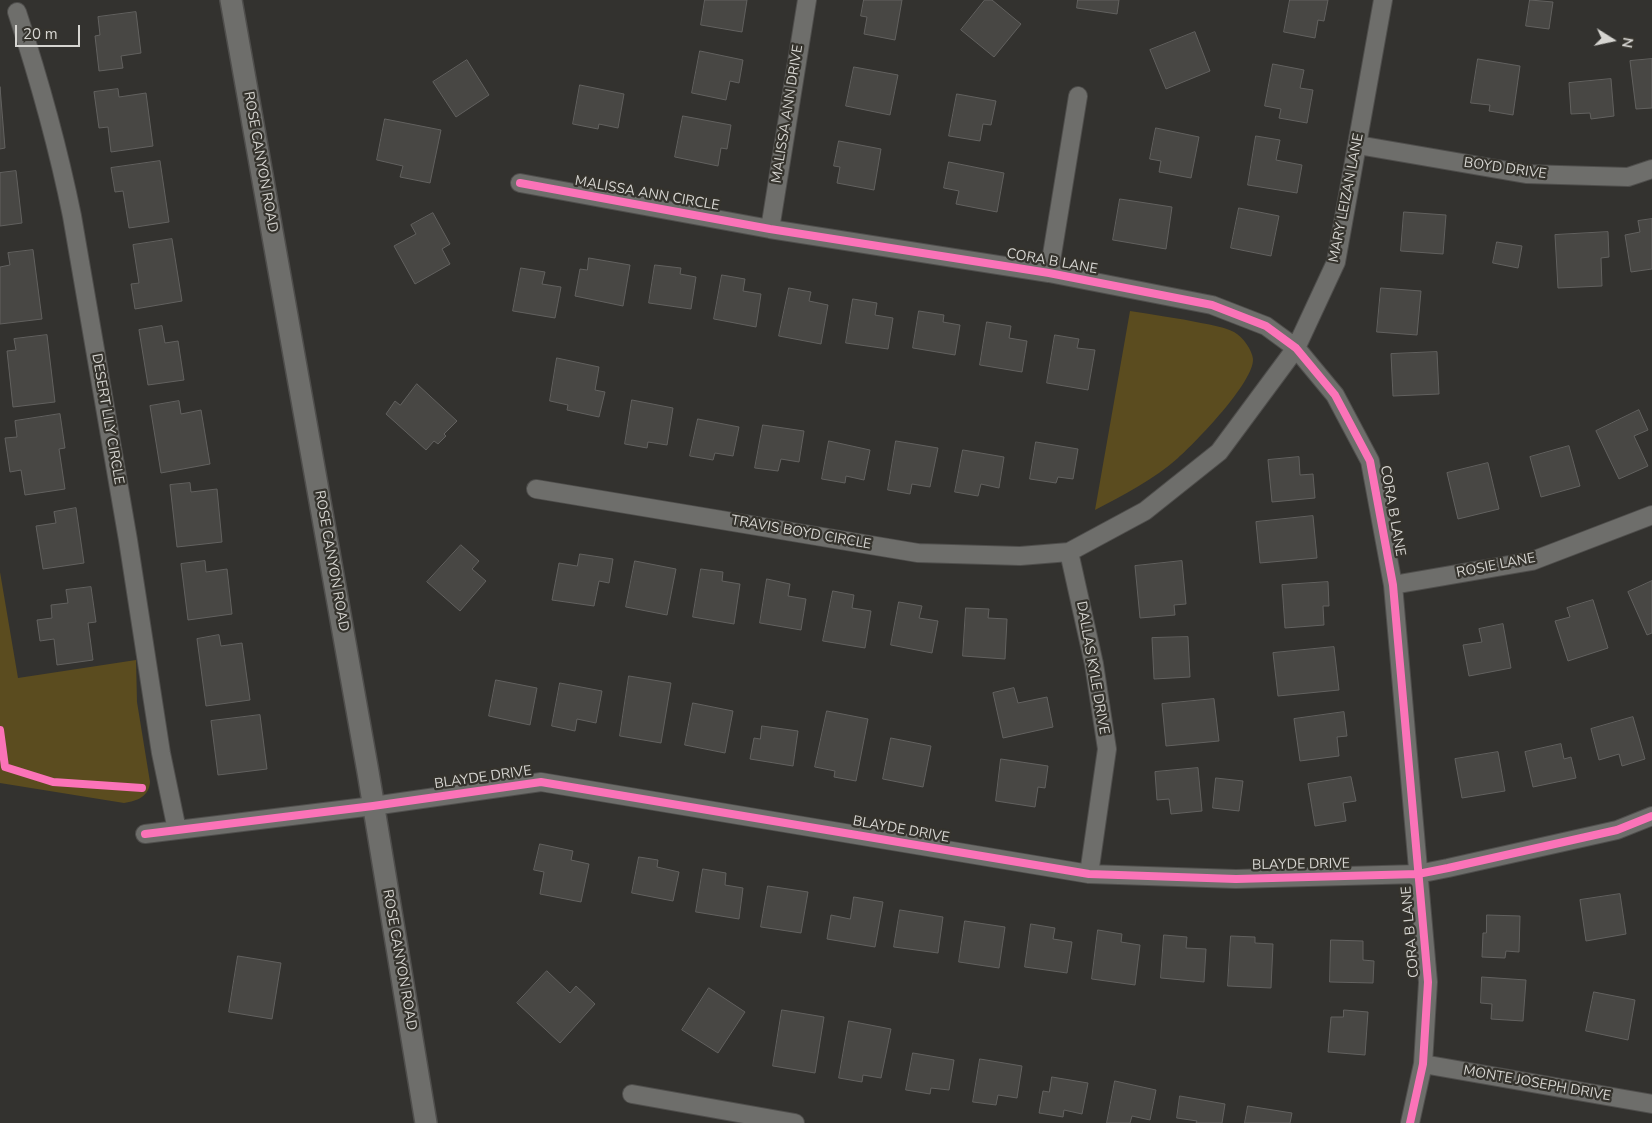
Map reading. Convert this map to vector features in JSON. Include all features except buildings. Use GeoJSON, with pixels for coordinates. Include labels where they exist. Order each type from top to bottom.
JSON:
{"type":"FeatureCollection","features":[{"type":"Feature","properties":{"kind":"street","name":"ROSE CANYON ROAD"},"geometry":{"type":"LineString","coordinates":[[231,0],[373,806],[426,1123]]}},
{"type":"Feature","properties":{"kind":"street","name":"MALISSA ANN DRIVE"},"geometry":{"type":"LineString","coordinates":[[770,229],[807,0]]}},
{"type":"Feature","properties":{"kind":"street","name":"MARY LEIZAN LANE"},"geometry":{"type":"LineString","coordinates":[[1069,552],[1145,512],[1219,452],[1296,348],[1336,262],[1383,0]]}},
{"type":"Feature","properties":{"kind":"street","name":"DESERT LILY CIRCLE"},"geometry":{"type":"LineString","coordinates":[[17,12],[49,116],[72,216],[128,540],[161,753],[177,830]]}},
{"type":"Feature","properties":{"kind":"street"},"geometry":{"type":"LineString","coordinates":[[1049,273],[1078,96]]}},
{"type":"Feature","properties":{"kind":"street","name":"BOYD DRIVE"},"geometry":{"type":"LineString","coordinates":[[1358,145],[1526,174],[1628,177],[1652,169]]}},
{"type":"Feature","properties":{"kind":"street","name":"MALISSA ANN CIRCLE"},"geometry":{"type":"LineString","coordinates":[[520,183],[770,229]]}},
{"type":"Feature","properties":{"kind":"street","name":"CORA B LANE"},"geometry":{"type":"LineString","coordinates":[[770,229],[1049,273],[1212,306],[1266,326],[1296,348],[1335,395],[1370,461],[1393,585],[1428,982],[1423,1064],[1410,1123]]}},
{"type":"Feature","properties":{"kind":"street","name":"TRAVIS BOYD CIRCLE"},"geometry":{"type":"LineString","coordinates":[[536,489],[918,553],[1020,556],[1069,552]]}},
{"type":"Feature","properties":{"kind":"street","name":"ROSIE LANE"},"geometry":{"type":"LineString","coordinates":[[1393,585],[1532,560],[1652,515]]}},
{"type":"Feature","properties":{"kind":"street","name":"DALLAS KYLE DRIVE"},"geometry":{"type":"LineString","coordinates":[[1069,552],[1094,664],[1106,749],[1089,874]]}},
{"type":"Feature","properties":{"kind":"street","name":"BLAYDE DRIVE"},"geometry":{"type":"LineString","coordinates":[[145,834],[373,806],[541,782],[1089,874],[1236,879],[1418,874],[1617,830],[1652,816]]}},
{"type":"Feature","properties":{"kind":"street","name":"MONTE JOSEPH DRIVE"},"geometry":{"type":"LineString","coordinates":[[1423,1064],[1652,1104]]}},
{"type":"Feature","properties":{"kind":"street"},"geometry":{"type":"LineString","coordinates":[[632,1094],[795,1123]]}},
{"type":"Feature","properties":{"kind":"shaded area"},"geometry":{"type":"Polygon","coordinates":[[[1130,311],[1192,321],[1230,330],[1244,340],[1253,359],[1251,369],[1244,382],[1223,411],[1186,450],[1169,466],[1149,480],[1095,510],[1130,311]]]}},
{"type":"Feature","properties":{"kind":"shaded area"},"geometry":{"type":"Polygon","coordinates":[[[0,572],[18,678],[136,660],[137,702],[150,782],[147,791],[142,797],[124,803],[0,783],[0,572]]]}},
{"type":"Feature","properties":{"kind":"cycle path"},"geometry":{"type":"LineString","coordinates":[[520,183],[770,229],[1049,273],[1212,305],[1266,326],[1296,348],[1335,395],[1370,461],[1393,585],[1428,982],[1423,1064],[1410,1123]]}},
{"type":"Feature","properties":{"kind":"cycle path"},"geometry":{"type":"LineString","coordinates":[[0,730],[5,767],[53,782],[142,788]]}},
{"type":"Feature","properties":{"kind":"cycle path"},"geometry":{"type":"LineString","coordinates":[[145,834],[373,806],[541,782],[1089,874],[1236,879],[1418,874],[1617,830],[1652,816]]}}]}
